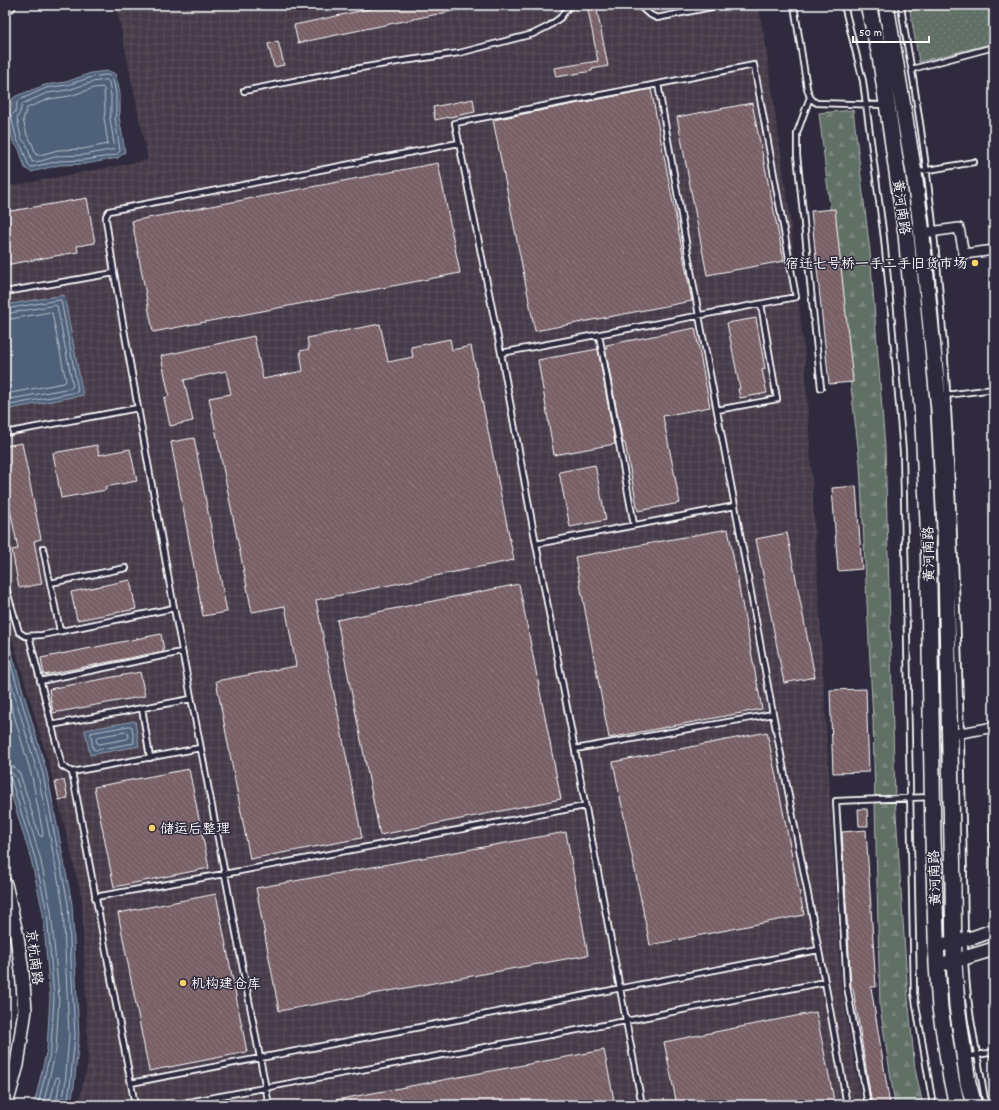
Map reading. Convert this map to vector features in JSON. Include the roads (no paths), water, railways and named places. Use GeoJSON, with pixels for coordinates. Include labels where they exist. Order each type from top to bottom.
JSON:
{"type":"FeatureCollection","features":[{"type":"Feature","properties":{"kind":"main road","name":"黄河南路"},"geometry":{"type":"LineString","coordinates":[[868,5],[880,56],[906,234],[922,408],[928,522],[932,797],[937,965],[940,1008],[951,1079],[957,1105]]}},
{"type":"Feature","properties":{"kind":"main road","name":"黄河南路"},"geometry":{"type":"LineString","coordinates":[[886,5],[920,172],[928,232],[943,395],[945,527],[955,734],[960,941],[957,1006],[971,1056],[968,1083],[974,1105]]}},
{"type":"Feature","properties":{"kind":"street"},"geometry":{"type":"LineString","coordinates":[[928,232],[959,228],[964,254],[994,250]]}},
{"type":"Feature","properties":{"kind":"street"},"geometry":{"type":"LineString","coordinates":[[955,734],[994,727]]}},
{"type":"Feature","properties":{"kind":"street","name":"京杭南路"},"geometry":{"type":"LineString","coordinates":[[5,884],[18,938],[25,1010],[17,1065],[6,1105]]}},
{"type":"Feature","properties":{"kind":"street"},"geometry":{"type":"LineString","coordinates":[[937,946],[960,941],[994,930]]}},
{"type":"Feature","properties":{"kind":"street"},"geometry":{"type":"LineString","coordinates":[[937,965],[994,949]]}},
{"type":"Feature","properties":{"kind":"lane"},"geometry":{"type":"LineString","coordinates":[[244,91],[348,70],[459,53],[526,36],[549,26],[560,18],[570,5]]}},
{"type":"Feature","properties":{"kind":"lane"},"geometry":{"type":"LineString","coordinates":[[640,5],[649,14],[657,18],[721,5]]}},
{"type":"Feature","properties":{"kind":"lane"},"geometry":{"type":"LineString","coordinates":[[794,5],[807,88],[813,101],[817,103],[888,105]]}},
{"type":"Feature","properties":{"kind":"lane"},"geometry":{"type":"LineString","coordinates":[[844,5],[866,104],[884,238],[903,452],[914,993],[932,1105]]}},
{"type":"Feature","properties":{"kind":"lane"},"geometry":{"type":"LineString","coordinates":[[901,5],[912,69],[920,172],[974,162]]}},
{"type":"Feature","properties":{"kind":"lane"},"geometry":{"type":"LineString","coordinates":[[912,69],[994,47]]}},
{"type":"Feature","properties":{"kind":"lane"},"geometry":{"type":"LineString","coordinates":[[501,353],[796,297],[754,65],[455,122],[501,353],[642,1105]]}},
{"type":"Feature","properties":{"kind":"lane"},"geometry":{"type":"LineString","coordinates":[[658,84],[699,316],[847,1105]]}},
{"type":"Feature","properties":{"kind":"lane"},"geometry":{"type":"LineString","coordinates":[[810,97],[797,133],[797,155],[821,388]]}},
{"type":"Feature","properties":{"kind":"lane"},"geometry":{"type":"LineString","coordinates":[[269,1105],[174,608],[114,273],[106,220],[107,213],[109,211],[459,143]]}},
{"type":"Feature","properties":{"kind":"lane"},"geometry":{"type":"LineString","coordinates":[[5,292],[114,273]]}},
{"type":"Feature","properties":{"kind":"lane"},"geometry":{"type":"LineString","coordinates":[[717,410],[777,399],[761,304]]}},
{"type":"Feature","properties":{"kind":"lane"},"geometry":{"type":"LineString","coordinates":[[599,335],[634,525]]}},
{"type":"Feature","properties":{"kind":"lane"},"geometry":{"type":"LineString","coordinates":[[943,395],[994,389]]}},
{"type":"Feature","properties":{"kind":"lane"},"geometry":{"type":"LineString","coordinates":[[5,434],[138,408]]}},
{"type":"Feature","properties":{"kind":"lane"},"geometry":{"type":"LineString","coordinates":[[536,544],[735,506]]}},
{"type":"Feature","properties":{"kind":"lane"},"geometry":{"type":"LineString","coordinates":[[43,548],[60,631]]}},
{"type":"Feature","properties":{"kind":"lane"},"geometry":{"type":"LineString","coordinates":[[50,583],[126,568]]}},
{"type":"Feature","properties":{"kind":"lane"},"geometry":{"type":"LineString","coordinates":[[5,585],[19,632],[23,635],[29,636],[174,608]]}},
{"type":"Feature","properties":{"kind":"lane"},"geometry":{"type":"LineString","coordinates":[[29,636],[62,766],[72,772],[200,748]]}},
{"type":"Feature","properties":{"kind":"lane"},"geometry":{"type":"LineString","coordinates":[[40,681],[182,652]]}},
{"type":"Feature","properties":{"kind":"lane"},"geometry":{"type":"LineString","coordinates":[[51,725],[191,699]]}},
{"type":"Feature","properties":{"kind":"lane"},"geometry":{"type":"LineString","coordinates":[[142,708],[150,758]]}},
{"type":"Feature","properties":{"kind":"lane"},"geometry":{"type":"LineString","coordinates":[[575,749],[773,714]]}},
{"type":"Feature","properties":{"kind":"lane"},"geometry":{"type":"LineString","coordinates":[[72,772],[135,1105]]}},
{"type":"Feature","properties":{"kind":"lane"},"geometry":{"type":"LineString","coordinates":[[868,1105],[846,986],[836,801],[932,797]]}},
{"type":"Feature","properties":{"kind":"lane"},"geometry":{"type":"LineString","coordinates":[[95,897],[585,806]]}},
{"type":"Feature","properties":{"kind":"lane"},"geometry":{"type":"LineString","coordinates":[[131,1083],[818,950]]}},
{"type":"Feature","properties":{"kind":"lane"},"geometry":{"type":"LineString","coordinates":[[172,1105],[626,1021],[824,982]]}},
{"type":"Feature","properties":{"kind":"lane"},"geometry":{"type":"LineString","coordinates":[[986,1105],[971,1056],[994,1052]]}},
{"type":"Feature","properties":{"kind":"water"},"geometry":{"type":"Polygon","coordinates":[[[107,71],[115,74],[118,84],[120,94],[119,117],[125,152],[118,158],[85,164],[59,165],[31,172],[25,168],[19,149],[13,142],[7,112],[12,109],[12,99],[45,85],[66,82],[91,73],[107,71]]]}},
{"type":"Feature","properties":{"kind":"water"},"geometry":{"type":"Polygon","coordinates":[[[64,295],[83,395],[5,410],[5,305],[64,295]]]}},
{"type":"Feature","properties":{"kind":"water"},"geometry":{"type":"Polygon","coordinates":[[[5,630],[47,773],[72,904],[79,1036],[74,1087],[70,1105],[34,1105],[47,1049],[50,998],[43,913],[31,859],[5,774],[5,630]]]}},
{"type":"Feature","properties":{"kind":"water"},"geometry":{"type":"Polygon","coordinates":[[[135,721],[139,746],[90,755],[85,730],[135,721]]]}},
{"type":"Feature","properties":{"kind":"place","name":"宿迁七号桥一手二手旧货市场"},"geometry":{"type":"Point","coordinates":[975,263]}},
{"type":"Feature","properties":{"kind":"place","name":"储运后整理"},"geometry":{"type":"Point","coordinates":[152,828]}},
{"type":"Feature","properties":{"kind":"place","name":"机构建仓库"},"geometry":{"type":"Point","coordinates":[183,983]}}]}
